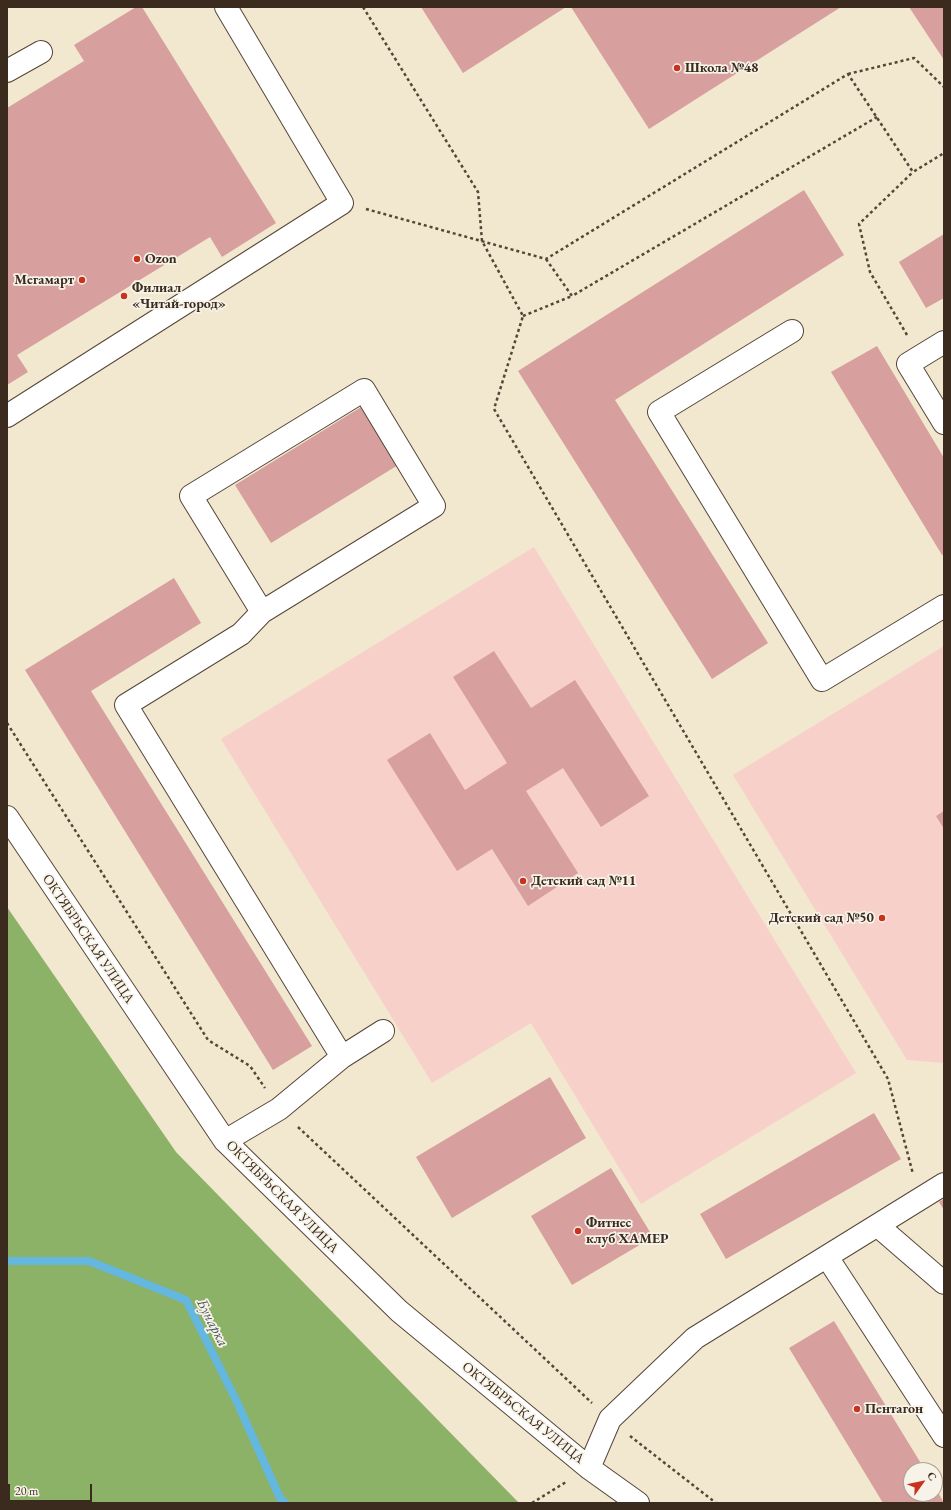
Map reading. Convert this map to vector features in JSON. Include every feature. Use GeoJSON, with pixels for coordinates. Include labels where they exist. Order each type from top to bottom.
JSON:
{"type":"FeatureCollection","features":[{"type":"Feature","properties":{"kind":"street"},"geometry":{"type":"LineString","coordinates":[[7,416],[342,203],[226,7]]}},
{"type":"Feature","properties":{"kind":"street"},"geometry":{"type":"LineString","coordinates":[[7,71],[41,52]]}},
{"type":"Feature","properties":{"kind":"street"},"geometry":{"type":"LineString","coordinates":[[792,330],[659,412],[822,680],[944,606]]}},
{"type":"Feature","properties":{"kind":"street"},"geometry":{"type":"LineString","coordinates":[[944,342],[908,364],[944,423]]}},
{"type":"Feature","properties":{"kind":"street"},"geometry":{"type":"LineString","coordinates":[[262,612],[191,496],[364,390],[434,506],[262,612],[241,634],[126,705],[342,1057]]}},
{"type":"Feature","properties":{"kind":"street","name":"ОКТЯБРЬСКАЯ УЛИЦА"},"geometry":{"type":"LineString","coordinates":[[7,817],[224,1141],[399,1311],[589,1468],[638,1503]]}},
{"type":"Feature","properties":{"kind":"street"},"geometry":{"type":"LineString","coordinates":[[224,1141],[278,1109],[342,1057],[382,1031]]}},
{"type":"Feature","properties":{"kind":"street"},"geometry":{"type":"LineString","coordinates":[[589,1468],[610,1419],[695,1338],[944,1184]]}},
{"type":"Feature","properties":{"kind":"street"},"geometry":{"type":"LineString","coordinates":[[878,1226],[944,1283]]}},
{"type":"Feature","properties":{"kind":"street"},"geometry":{"type":"LineString","coordinates":[[827,1257],[944,1436]]}},
{"type":"Feature","properties":{"kind":"path"},"geometry":{"type":"LineString","coordinates":[[363,7],[478,192],[482,241],[523,316],[494,409],[888,1079],[919,1200]]}},
{"type":"Feature","properties":{"kind":"path"},"geometry":{"type":"LineString","coordinates":[[546,259],[848,74],[914,58],[944,87]]}},
{"type":"Feature","properties":{"kind":"path"},"geometry":{"type":"LineString","coordinates":[[848,74],[913,172]]}},
{"type":"Feature","properties":{"kind":"path"},"geometry":{"type":"LineString","coordinates":[[523,316],[572,296],[877,118]]}},
{"type":"Feature","properties":{"kind":"path"},"geometry":{"type":"LineString","coordinates":[[920,357],[870,272],[859,224],[913,172],[944,153]]}},
{"type":"Feature","properties":{"kind":"path"},"geometry":{"type":"LineString","coordinates":[[342,203],[546,259],[572,296]]}},
{"type":"Feature","properties":{"kind":"path"},"geometry":{"type":"LineString","coordinates":[[7,723],[208,1040],[250,1066],[278,1109],[610,1419],[716,1503]]}},
{"type":"Feature","properties":{"kind":"path"},"geometry":{"type":"LineString","coordinates":[[532,1503],[589,1468]]}},
{"type":"Feature","properties":{"kind":"shaded area","name":"Детский сад №11"},"geometry":{"type":"Polygon","coordinates":[[[534,547],[856,1073],[641,1204],[531,1023],[432,1083],[221,739],[534,547]]]}},
{"type":"Feature","properties":{"kind":"shaded area","name":"Детский сад №50"},"geometry":{"type":"Polygon","coordinates":[[[944,646],[944,1063],[907,1060],[733,775],[944,646]]]}},
{"type":"Feature","properties":{"kind":"green space"},"geometry":{"type":"Polygon","coordinates":[[[7,907],[176,1152],[519,1503],[7,1503],[7,907]]]}},
{"type":"Feature","properties":{"kind":"building"},"geometry":{"type":"Polygon","coordinates":[[[136,7],[142,7],[276,223],[222,257],[210,237],[17,355],[28,372],[7,385],[7,108],[84,61],[74,45],[136,7]]]}},
{"type":"Feature","properties":{"kind":"building"},"geometry":{"type":"Polygon","coordinates":[[[421,7],[566,7],[463,73],[421,7]]]}},
{"type":"Feature","properties":{"kind":"building","name":"Школа №48"},"geometry":{"type":"Polygon","coordinates":[[[571,7],[841,7],[649,129],[571,7]]]}},
{"type":"Feature","properties":{"kind":"building"},"geometry":{"type":"Polygon","coordinates":[[[909,7],[944,7],[944,60],[909,7]]]}},
{"type":"Feature","properties":{"kind":"building"},"geometry":{"type":"Polygon","coordinates":[[[804,190],[844,255],[615,400],[768,643],[712,679],[518,371],[804,190]]]}},
{"type":"Feature","properties":{"kind":"building"},"geometry":{"type":"Polygon","coordinates":[[[944,234],[944,298],[926,308],[899,262],[944,234]]]}},
{"type":"Feature","properties":{"kind":"building"},"geometry":{"type":"Polygon","coordinates":[[[877,346],[944,458],[944,554],[942,555],[831,372],[877,346]]]}},
{"type":"Feature","properties":{"kind":"building"},"geometry":{"type":"Polygon","coordinates":[[[366,404],[403,462],[271,543],[235,485],[366,404]]]}},
{"type":"Feature","properties":{"kind":"building"},"geometry":{"type":"Polygon","coordinates":[[[174,578],[201,623],[91,691],[312,1046],[273,1070],[25,670],[174,578]]]}},
{"type":"Feature","properties":{"kind":"building"},"geometry":{"type":"Polygon","coordinates":[[[494,651],[531,708],[575,680],[649,796],[601,827],[563,768],[526,791],[578,873],[528,906],[492,849],[457,871],[387,760],[430,733],[465,790],[507,763],[453,677],[494,651]]]}},
{"type":"Feature","properties":{"kind":"building"},"geometry":{"type":"Polygon","coordinates":[[[944,811],[944,829],[936,816],[944,811]]]}},
{"type":"Feature","properties":{"kind":"building"},"geometry":{"type":"Polygon","coordinates":[[[550,1077],[586,1138],[452,1218],[416,1157],[550,1077]]]}},
{"type":"Feature","properties":{"kind":"building"},"geometry":{"type":"Polygon","coordinates":[[[874,1113],[901,1159],[726,1259],[700,1214],[874,1113]]]}},
{"type":"Feature","properties":{"kind":"building"},"geometry":{"type":"Polygon","coordinates":[[[611,1168],[653,1237],[572,1285],[531,1216],[611,1168]]]}},
{"type":"Feature","properties":{"kind":"building"},"geometry":{"type":"Polygon","coordinates":[[[944,1199],[944,1210],[939,1202],[944,1199]]]}},
{"type":"Feature","properties":{"kind":"building","name":"Пентагон"},"geometry":{"type":"Polygon","coordinates":[[[834,1321],[920,1462],[903,1462],[903,1502],[943,1501],[944,1503],[883,1503],[789,1348],[834,1321]]]}},
{"type":"Feature","properties":{"kind":"waterway","name":"Бунарка"},"geometry":{"type":"LineString","coordinates":[[7,1261],[89,1261],[186,1300],[237,1402],[280,1498],[285,1503]]}},
{"type":"Feature","properties":{"kind":"place","name":"Школа №48"},"geometry":{"type":"Point","coordinates":[677,68]}},
{"type":"Feature","properties":{"kind":"place","name":"Ozon"},"geometry":{"type":"Point","coordinates":[137,259]}},
{"type":"Feature","properties":{"kind":"place","name":"Мегамарт"},"geometry":{"type":"Point","coordinates":[82,280]}},
{"type":"Feature","properties":{"kind":"place","name":"Филиал «Читай-город»"},"geometry":{"type":"Point","coordinates":[124,296]}},
{"type":"Feature","properties":{"kind":"place","name":"Детский сад №11"},"geometry":{"type":"Point","coordinates":[523,881]}},
{"type":"Feature","properties":{"kind":"place","name":"Детский сад №50"},"geometry":{"type":"Point","coordinates":[882,918]}},
{"type":"Feature","properties":{"kind":"place","name":"Фитнес клуб ХАМЕР"},"geometry":{"type":"Point","coordinates":[578,1231]}},
{"type":"Feature","properties":{"kind":"place","name":"Пентагон"},"geometry":{"type":"Point","coordinates":[857,1409]}}]}
